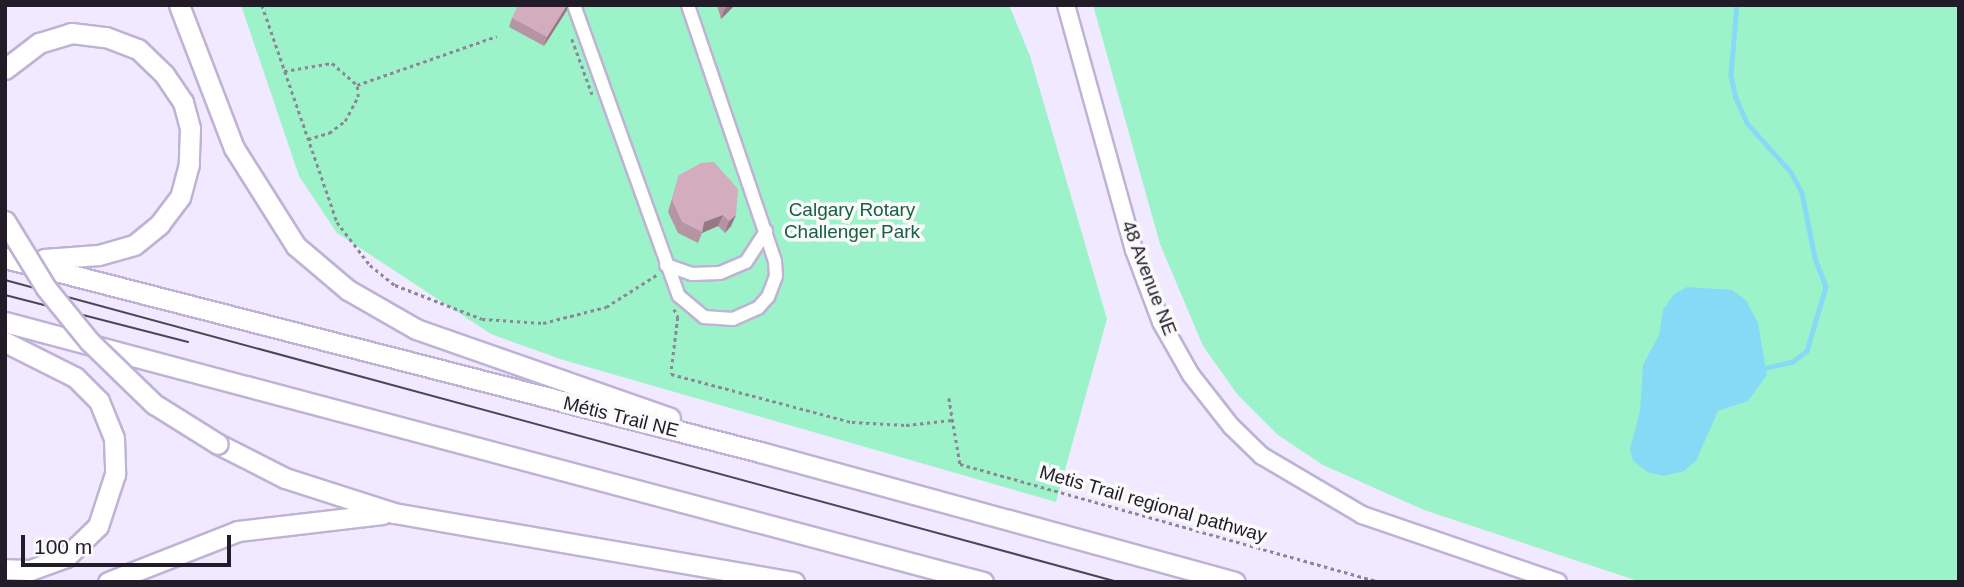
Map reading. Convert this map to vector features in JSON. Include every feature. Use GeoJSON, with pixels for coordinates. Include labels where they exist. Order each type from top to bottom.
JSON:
{"type":"FeatureCollection","features":[{"type":"Feature","properties":{"kind":"main road"},"geometry":{"type":"LineString","coordinates":[[178,5],[234,148],[296,246],[348,290],[416,329],[760,452]]}},
{"type":"Feature","properties":{"kind":"main road"},"geometry":{"type":"LineString","coordinates":[[5,69],[39,43],[71,33],[106,37],[138,49],[164,74],[183,102],[190,128],[189,164],[180,197],[160,224],[134,245],[59,261],[5,257]]}},
{"type":"Feature","properties":{"kind":"main road"},"geometry":{"type":"LineString","coordinates":[[5,221],[46,288],[89,341],[154,404],[218,444],[285,478],[394,513],[794,582]]}},
{"type":"Feature","properties":{"kind":"main road","name":"Métis Trail NE"},"geometry":{"type":"LineString","coordinates":[[5,257],[760,452],[1235,582]]}},
{"type":"Feature","properties":{"kind":"main road"},"geometry":{"type":"LineString","coordinates":[[5,322],[983,582]]}},
{"type":"Feature","properties":{"kind":"main road"},"geometry":{"type":"LineString","coordinates":[[5,342],[75,377],[99,401],[114,438],[115,474],[98,526],[66,557],[30,570],[5,569]]}},
{"type":"Feature","properties":{"kind":"main road"},"geometry":{"type":"LineString","coordinates":[[107,582],[237,531],[394,513]]}},
{"type":"Feature","properties":{"kind":"street"},"geometry":{"type":"LineString","coordinates":[[574,5],[662,269],[689,308],[720,320],[745,315],[758,308],[773,287],[775,261],[688,5]]}},
{"type":"Feature","properties":{"kind":"street","name":"48 Avenue NE"},"geometry":{"type":"LineString","coordinates":[[1066,5],[1134,250],[1161,322],[1191,375],[1231,426],[1262,456],[1362,515],[1558,582]]}},
{"type":"Feature","properties":{"kind":"street"},"geometry":{"type":"LineString","coordinates":[[662,269],[707,275],[727,271],[746,262],[766,231]]}},
{"type":"Feature","properties":{"kind":"path"},"geometry":{"type":"LineString","coordinates":[[262,5],[337,222],[353,246],[395,285],[448,309],[508,323],[543,323],[606,307],[662,269]]}},
{"type":"Feature","properties":{"kind":"path"},"geometry":{"type":"LineString","coordinates":[[357,85],[497,36]]}},
{"type":"Feature","properties":{"kind":"path"},"geometry":{"type":"LineString","coordinates":[[284,71],[332,63],[357,85]]}},
{"type":"Feature","properties":{"kind":"path"},"geometry":{"type":"LineString","coordinates":[[308,139],[330,133],[345,121],[354,110],[357,85]]}},
{"type":"Feature","properties":{"kind":"path","name":"Metis Trail regional pathway"},"geometry":{"type":"LineString","coordinates":[[949,398],[960,464],[1381,582]]}},
{"type":"Feature","properties":{"kind":"green space","name":"Calgary Rotary Challenger Park"},"geometry":{"type":"Polygon","coordinates":[[[241,5],[1009,5],[1030,56],[1107,319],[1056,502],[560,359],[491,334],[337,233],[299,176],[241,5]]]}},
{"type":"Feature","properties":{"kind":"green space"},"geometry":{"type":"Polygon","coordinates":[[[1093,5],[1959,5],[1959,582],[1641,582],[1424,510],[1323,465],[1278,435],[1237,394],[1203,346],[1160,244],[1093,5]]]}},
{"type":"Feature","properties":{"kind":"water"},"geometry":{"type":"Polygon","coordinates":[[[1687,287],[1732,290],[1746,300],[1758,323],[1767,375],[1748,401],[1718,411],[1696,461],[1684,471],[1664,476],[1647,472],[1633,461],[1630,449],[1640,411],[1643,365],[1659,335],[1663,310],[1674,294],[1687,287]]]}},
{"type":"Feature","properties":{"kind":"building"},"geometry":{"type":"Polygon","coordinates":[[[518,5],[567,5],[547,37],[512,18],[518,5]]]}},
{"type":"Feature","properties":{"kind":"building"},"geometry":{"type":"Polygon","coordinates":[[[714,162],[738,189],[736,215],[729,221],[723,215],[704,222],[702,232],[682,222],[672,200],[679,175],[701,163],[714,162]]]}},
{"type":"Feature","properties":{"kind":"waterway"},"geometry":{"type":"LineString","coordinates":[[1737,5],[1731,75],[1736,98],[1747,123],[1791,172],[1802,193],[1815,258],[1826,287],[1807,351],[1793,362],[1766,368]]}},
{"type":"Feature","properties":{"kind":"tram line"},"geometry":{"type":"LineString","coordinates":[[5,280],[1118,582]]}},
{"type":"Feature","properties":{"kind":"tram line"},"geometry":{"type":"LineString","coordinates":[[5,295],[188,342]]}}]}
